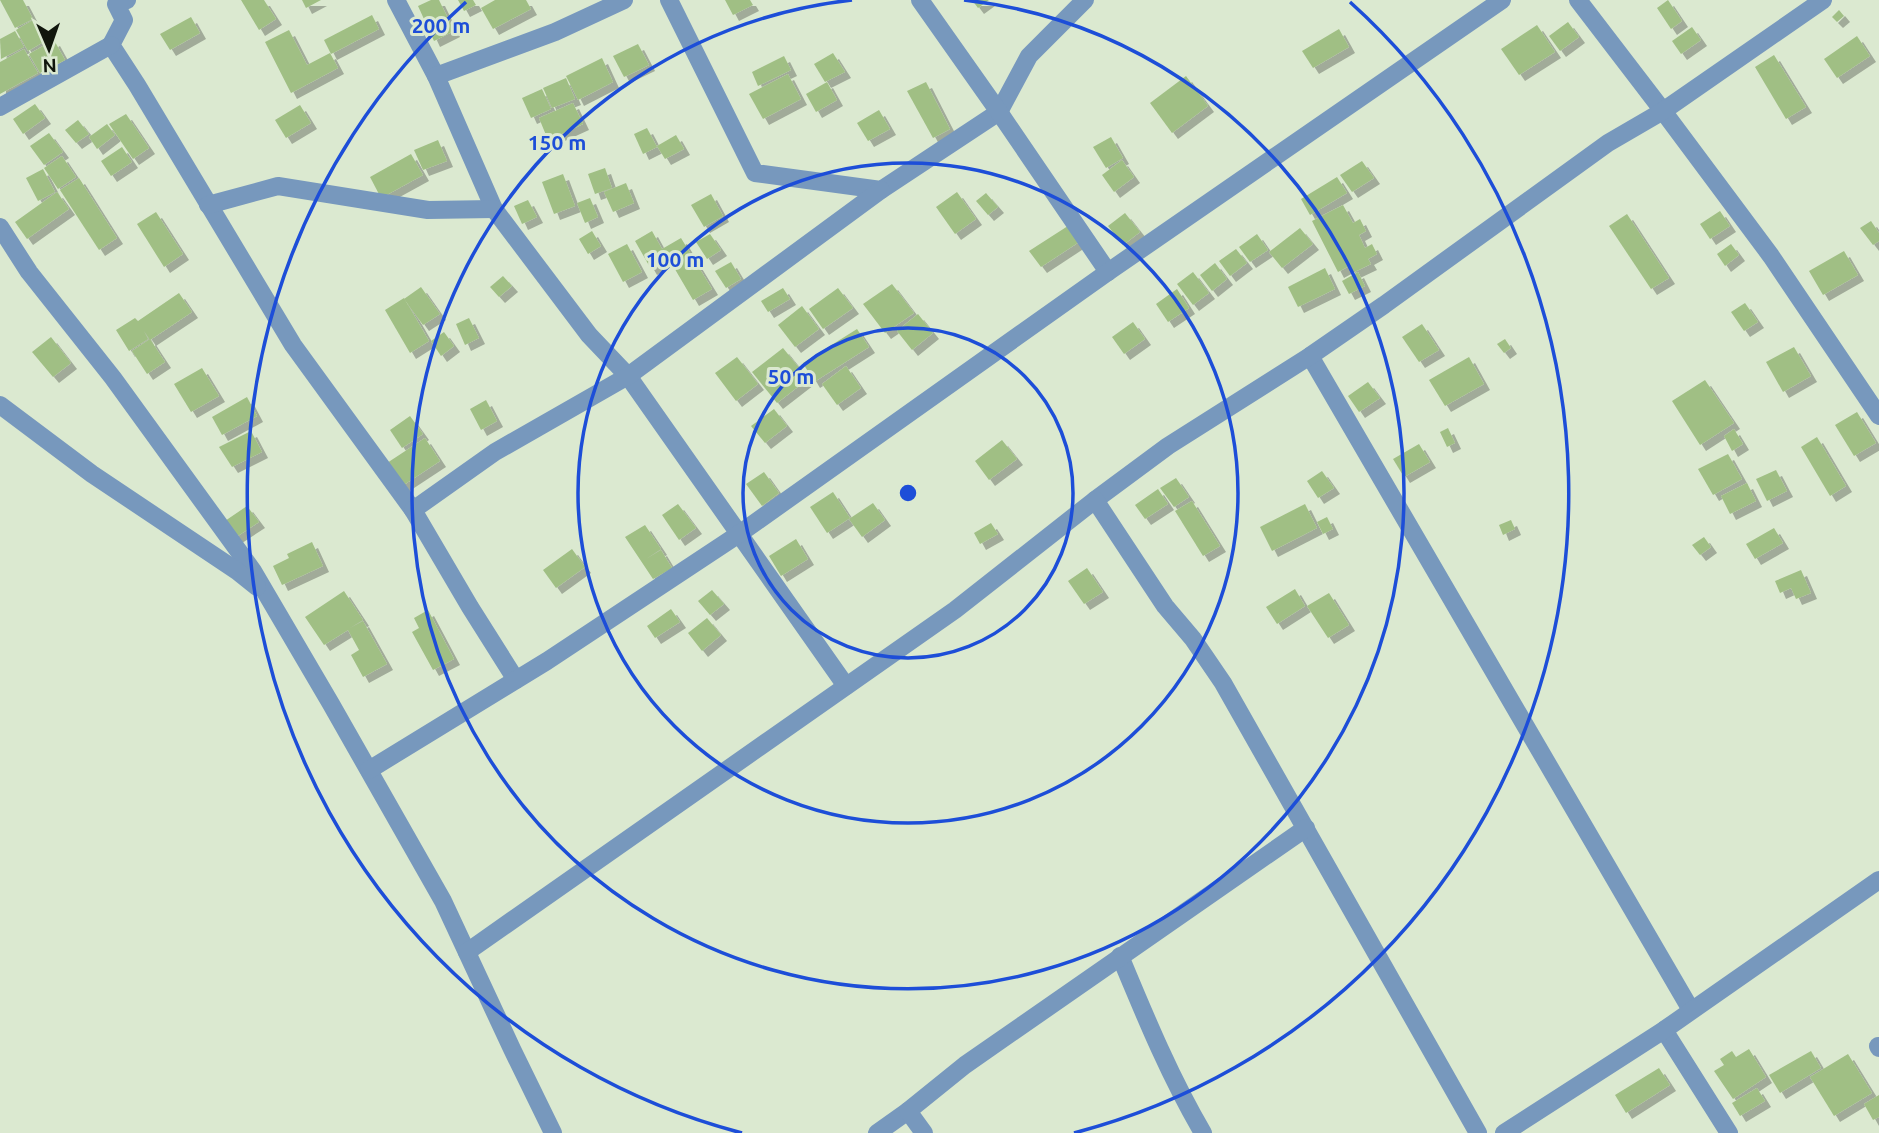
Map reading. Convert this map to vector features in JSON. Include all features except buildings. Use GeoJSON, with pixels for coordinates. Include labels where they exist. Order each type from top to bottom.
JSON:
{"type":"FeatureCollection","features":[{"type":"Feature","properties":{"kind":"street"},"geometry":{"type":"LineString","coordinates":[[396,0],[436,76],[494,209],[589,335],[628,376],[846,686]]}},
{"type":"Feature","properties":{"kind":"street"},"geometry":{"type":"LineString","coordinates":[[436,76],[555,32],[624,0]]}},
{"type":"Feature","properties":{"kind":"street"},"geometry":{"type":"LineString","coordinates":[[668,0],[755,173],[881,190]]}},
{"type":"Feature","properties":{"kind":"street"},"geometry":{"type":"LineString","coordinates":[[920,0],[1108,272]]}},
{"type":"Feature","properties":{"kind":"street"},"geometry":{"type":"LineString","coordinates":[[412,510],[495,452],[628,376],[881,190],[999,112],[1029,56],[1084,0]]}},
{"type":"Feature","properties":{"kind":"street"},"geometry":{"type":"LineString","coordinates":[[369,770],[516,680],[739,534],[1108,272],[1502,0]]}},
{"type":"Feature","properties":{"kind":"street"},"geometry":{"type":"LineString","coordinates":[[1578,0],[1771,257],[1879,416]]}},
{"type":"Feature","properties":{"kind":"street"},"geometry":{"type":"LineString","coordinates":[[467,951],[955,610],[1168,446],[1310,356],[1608,143],[1663,111],[1823,0]]}},
{"type":"Feature","properties":{"kind":"street"},"geometry":{"type":"LineString","coordinates":[[0,107],[111,45],[124,20],[119,1]]}},
{"type":"Feature","properties":{"kind":"street"},"geometry":{"type":"LineString","coordinates":[[111,45],[293,345],[412,510],[516,680]]}},
{"type":"Feature","properties":{"kind":"street"},"geometry":{"type":"LineString","coordinates":[[208,205],[278,186],[428,210],[494,209]]}},
{"type":"Feature","properties":{"kind":"street"},"geometry":{"type":"LineString","coordinates":[[0,227],[29,272],[120,389],[266,594],[443,901],[553,1133]]}},
{"type":"Feature","properties":{"kind":"street"},"geometry":{"type":"LineString","coordinates":[[1310,356],[1691,1010]]}},
{"type":"Feature","properties":{"kind":"street"},"geometry":{"type":"LineString","coordinates":[[0,405],[92,474],[237,571],[266,594]]}},
{"type":"Feature","properties":{"kind":"street"},"geometry":{"type":"LineString","coordinates":[[1096,500],[1165,606],[1193,639],[1223,683],[1478,1133]]}},
{"type":"Feature","properties":{"kind":"street"},"geometry":{"type":"LineString","coordinates":[[877,1133],[965,1065],[1306,828]]}},
{"type":"Feature","properties":{"kind":"street"},"geometry":{"type":"LineString","coordinates":[[1504,1133],[1664,1030],[1879,880]]}},
{"type":"Feature","properties":{"kind":"street"},"geometry":{"type":"LineString","coordinates":[[1120,956],[1180,1089],[1203,1133]]}},
{"type":"Feature","properties":{"kind":"street"},"geometry":{"type":"LineString","coordinates":[[1664,1030],[1728,1133]]}},
{"type":"Feature","properties":{"kind":"street"},"geometry":{"type":"LineString","coordinates":[[908,1111],[924,1133]]}}]}
